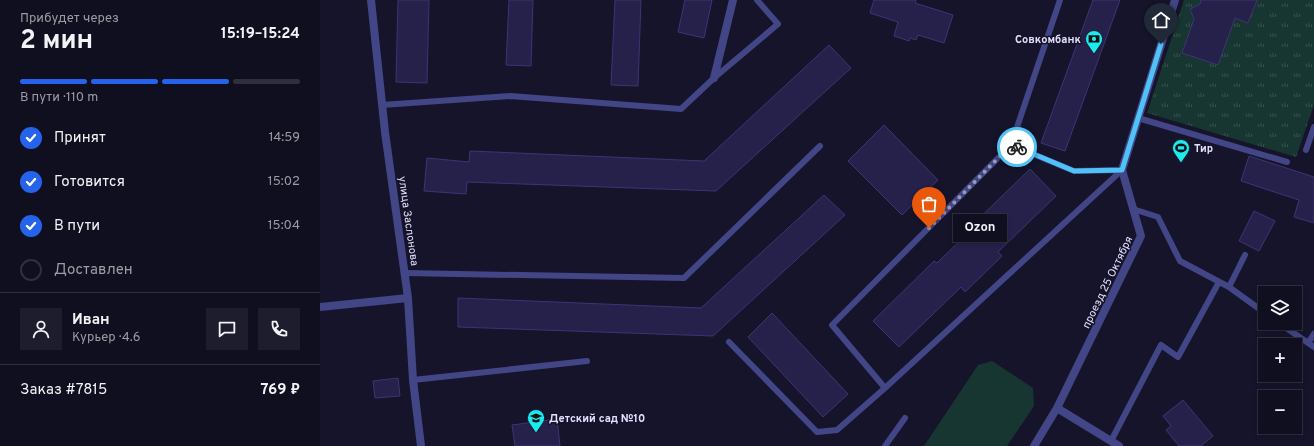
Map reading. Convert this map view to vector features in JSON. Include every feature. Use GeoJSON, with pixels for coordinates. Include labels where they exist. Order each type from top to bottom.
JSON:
{"type":"FeatureCollection","features":[{"type":"Feature","properties":{"kind":"street","name":"улица Заслонова"},"geometry":{"type":"LineString","coordinates":[[371,0],[382,106],[408,298],[413,380],[421,446]]}},
{"type":"Feature","properties":{"kind":"street"},"geometry":{"type":"LineString","coordinates":[[714,78],[732,0]]}},
{"type":"Feature","properties":{"kind":"street"},"geometry":{"type":"LineString","coordinates":[[1122,170],[1175,0]]}},
{"type":"Feature","properties":{"kind":"street","name":"проезд 25 Октября"},"geometry":{"type":"LineString","coordinates":[[1034,446],[1057,408],[1141,236],[1122,170]]}},
{"type":"Feature","properties":{"kind":"street"},"geometry":{"type":"LineString","coordinates":[[320,307],[408,298]]}},
{"type":"Feature","properties":{"kind":"street"},"geometry":{"type":"LineString","coordinates":[[1057,408],[1119,446]]}},
{"type":"Feature","properties":{"kind":"lane"},"geometry":{"type":"LineString","coordinates":[[382,106],[510,96],[681,109],[714,78],[778,24],[757,0]]}},
{"type":"Feature","properties":{"kind":"lane"},"geometry":{"type":"LineString","coordinates":[[885,388],[832,325],[1011,145],[1060,0]]}},
{"type":"Feature","properties":{"kind":"lane"},"geometry":{"type":"LineString","coordinates":[[1138,118],[1287,162]]}},
{"type":"Feature","properties":{"kind":"lane"},"geometry":{"type":"LineString","coordinates":[[1306,150],[1314,127]]}},
{"type":"Feature","properties":{"kind":"lane"},"geometry":{"type":"LineString","coordinates":[[1011,145],[1074,171],[1122,170]]}},
{"type":"Feature","properties":{"kind":"lane"},"geometry":{"type":"LineString","coordinates":[[405,273],[684,278],[820,146]]}},
{"type":"Feature","properties":{"kind":"lane"},"geometry":{"type":"LineString","coordinates":[[729,342],[817,432],[837,430],[885,388],[1122,170]]}},
{"type":"Feature","properties":{"kind":"lane"},"geometry":{"type":"LineString","coordinates":[[1133,209],[1158,217],[1180,261],[1220,282],[1258,308]]}},
{"type":"Feature","properties":{"kind":"lane"},"geometry":{"type":"LineString","coordinates":[[1229,288],[1245,255]]}},
{"type":"Feature","properties":{"kind":"lane"},"geometry":{"type":"LineString","coordinates":[[1112,441],[1161,345],[1178,357],[1220,282]]}},
{"type":"Feature","properties":{"kind":"lane"},"geometry":{"type":"LineString","coordinates":[[1290,330],[1314,347]]}},
{"type":"Feature","properties":{"kind":"lane"},"geometry":{"type":"LineString","coordinates":[[1308,342],[1314,334]]}},
{"type":"Feature","properties":{"kind":"lane"},"geometry":{"type":"LineString","coordinates":[[413,380],[587,361]]}},
{"type":"Feature","properties":{"kind":"lane"},"geometry":{"type":"LineString","coordinates":[[885,446],[905,418]]}},
{"type":"Feature","properties":{"kind":"green space"},"geometry":{"type":"Polygon","coordinates":[[[1184,0],[1314,0],[1314,105],[1296,157],[1147,113],[1184,0]]]}},
{"type":"Feature","properties":{"kind":"green space"},"geometry":{"type":"Polygon","coordinates":[[[992,361],[1033,388],[1034,406],[1007,446],[924,446],[978,365],[992,361]]]}},
{"type":"Feature","properties":{"kind":"building"},"geometry":{"type":"Polygon","coordinates":[[[398,0],[429,0],[427,83],[396,82],[398,0]]]}},
{"type":"Feature","properties":{"kind":"building"},"geometry":{"type":"Polygon","coordinates":[[[509,0],[533,0],[531,66],[506,65],[509,0]]]}},
{"type":"Feature","properties":{"kind":"building"},"geometry":{"type":"Polygon","coordinates":[[[615,0],[641,0],[638,86],[611,85],[615,0]]]}},
{"type":"Feature","properties":{"kind":"building"},"geometry":{"type":"Polygon","coordinates":[[[685,0],[712,0],[704,38],[678,32],[685,0]]]}},
{"type":"Feature","properties":{"kind":"building"},"geometry":{"type":"Polygon","coordinates":[[[874,0],[916,0],[915,3],[953,15],[944,43],[918,35],[916,40],[910,38],[909,41],[894,36],[898,22],[870,13],[874,0]]]}},
{"type":"Feature","properties":{"kind":"building"},"geometry":{"type":"Polygon","coordinates":[[[1093,0],[1120,0],[1065,151],[1041,143],[1093,0]]]}},
{"type":"Feature","properties":{"kind":"building"},"geometry":{"type":"Polygon","coordinates":[[[1201,0],[1257,0],[1248,23],[1235,18],[1218,65],[1182,53],[1194,19],[1190,9],[1200,4],[1201,0]]]}},
{"type":"Feature","properties":{"kind":"building"},"geometry":{"type":"Polygon","coordinates":[[[829,45],[851,68],[716,191],[467,182],[466,194],[424,191],[427,158],[469,162],[470,151],[704,161],[829,45]]]}},
{"type":"Feature","properties":{"kind":"building"},"geometry":{"type":"Polygon","coordinates":[[[884,125],[938,180],[902,215],[848,161],[884,125]]]}},
{"type":"Feature","properties":{"kind":"building"},"geometry":{"type":"Polygon","coordinates":[[[1249,156],[1314,177],[1314,223],[1294,217],[1299,200],[1241,181],[1249,156]]]}},
{"type":"Feature","properties":{"kind":"building"},"geometry":{"type":"Polygon","coordinates":[[[1030,169],[1056,196],[998,252],[1002,256],[965,292],[961,287],[899,347],[873,321],[934,261],[937,263],[967,234],[965,232],[1030,169]]]}},
{"type":"Feature","properties":{"kind":"building"},"geometry":{"type":"Polygon","coordinates":[[[824,195],[845,215],[713,336],[458,327],[458,298],[701,308],[824,195]]]}},
{"type":"Feature","properties":{"kind":"building"},"geometry":{"type":"Polygon","coordinates":[[[1254,211],[1275,221],[1259,251],[1239,241],[1254,211]]]}},
{"type":"Feature","properties":{"kind":"building"},"geometry":{"type":"Polygon","coordinates":[[[772,313],[848,394],[823,417],[748,337],[772,313]]]}},
{"type":"Feature","properties":{"kind":"building"},"geometry":{"type":"Polygon","coordinates":[[[398,378],[400,396],[375,398],[373,381],[398,378]]]}},
{"type":"Feature","properties":{"kind":"building"},"geometry":{"type":"Polygon","coordinates":[[[1183,400],[1213,436],[1201,446],[1179,446],[1166,430],[1171,426],[1163,416],[1183,400]]]}},
{"type":"Feature","properties":{"kind":"building","name":"Детский сад №10"},"geometry":{"type":"Polygon","coordinates":[[[557,419],[560,446],[515,446],[512,425],[557,419]]]}},
{"type":"Feature","properties":{"kind":"way so far"},"geometry":{"type":"LineString","coordinates":[[929,228],[1011,145],[1017,147]]}},
{"type":"Feature","properties":{"kind":"place","name":"Совкомбанк"},"geometry":{"type":"Point","coordinates":[1094,54]}},
{"type":"Feature","properties":{"kind":"place","name":"Тир"},"geometry":{"type":"Point","coordinates":[1181,163]}},
{"type":"Feature","properties":{"kind":"place","name":"Ozon"},"geometry":{"type":"Point","coordinates":[929,228]}},
{"type":"Feature","properties":{"kind":"place","name":"Детский сад №10"},"geometry":{"type":"Point","coordinates":[536,433]}},
{"type":"Feature","properties":{"kind":"route"},"geometry":{"type":"LineString","coordinates":[[1017,147],[1074,171],[1122,170],[1161,44]]}}]}
